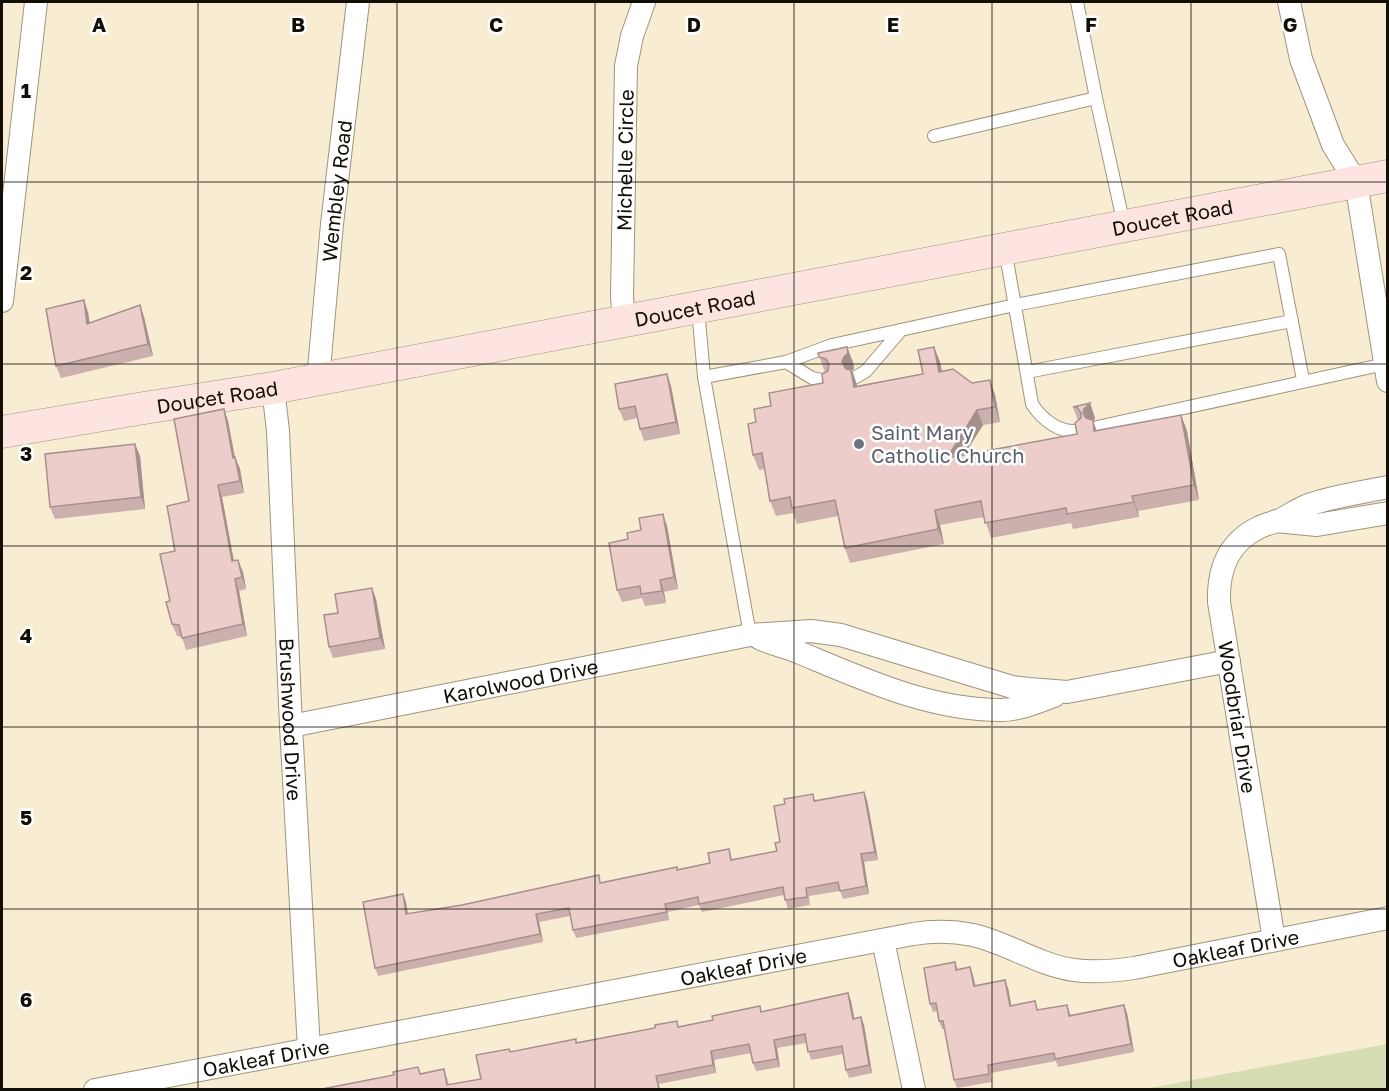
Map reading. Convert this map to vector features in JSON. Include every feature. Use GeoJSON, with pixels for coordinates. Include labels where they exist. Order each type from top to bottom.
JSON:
{"type":"FeatureCollection","features":[{"type":"Feature","properties":{"kind":"street"},"geometry":{"type":"LineString","coordinates":[[2,301],[36,2]]}},
{"type":"Feature","properties":{"kind":"street","name":"Wembley Road"},"geometry":{"type":"LineString","coordinates":[[318,380],[332,224],[358,2]]}},
{"type":"Feature","properties":{"kind":"street","name":"Michelle Circle"},"geometry":{"type":"LineString","coordinates":[[624,322],[622,296],[626,66],[632,36],[644,2]]}},
{"type":"Feature","properties":{"kind":"street"},"geometry":{"type":"LineString","coordinates":[[1289,2],[1300,59],[1334,145],[1356,182],[1386,372]]}},
{"type":"Feature","properties":{"kind":"street","name":"Doucet Road"},"geometry":{"type":"LineString","coordinates":[[2,432],[318,380],[1388,176]]}},
{"type":"Feature","properties":{"kind":"street","name":"Brushwood Drive"},"geometry":{"type":"LineString","coordinates":[[273,388],[278,431],[309,1049]]}},
{"type":"Feature","properties":{"kind":"street","name":"Woodbriar Drive"},"geometry":{"type":"LineString","coordinates":[[1274,940],[1219,602],[1219,584],[1223,566],[1232,549],[1245,536],[1261,526],[1307,505],[1388,487]]}},
{"type":"Feature","properties":{"kind":"street"},"geometry":{"type":"LineString","coordinates":[[1276,521],[1317,525],[1388,513]]}},
{"type":"Feature","properties":{"kind":"street","name":"Karolwood Drive"},"geometry":{"type":"LineString","coordinates":[[291,726],[750,634],[811,631],[841,634],[1012,687],[1067,692]]}},
{"type":"Feature","properties":{"kind":"street","name":"Karolwood Drive"},"geometry":{"type":"LineString","coordinates":[[750,634],[871,684],[961,706],[1001,710],[1018,708],[1067,692],[1229,661]]}},
{"type":"Feature","properties":{"kind":"street","name":"Oakleaf Drive"},"geometry":{"type":"LineString","coordinates":[[95,1089],[932,931],[972,935],[1043,962],[1073,970],[1095,972],[1134,968],[1388,918]]}},
{"type":"Feature","properties":{"kind":"street"},"geometry":{"type":"LineString","coordinates":[[883,940],[914,1089]]}},
{"type":"Feature","properties":{"kind":"lane"},"geometry":{"type":"LineString","coordinates":[[1077,2],[1095,98],[1125,226]]}},
{"type":"Feature","properties":{"kind":"lane"},"geometry":{"type":"LineString","coordinates":[[934,136],[1095,98]]}},
{"type":"Feature","properties":{"kind":"lane"},"geometry":{"type":"LineString","coordinates":[[1005,249],[1032,404],[1038,413],[1056,427],[1074,432],[1079,430]]}},
{"type":"Feature","properties":{"kind":"lane"},"geometry":{"type":"LineString","coordinates":[[704,377],[786,362],[832,345],[1015,305],[1279,254],[1303,381]]}},
{"type":"Feature","properties":{"kind":"lane"},"geometry":{"type":"LineString","coordinates":[[698,308],[704,377],[750,634]]}},
{"type":"Feature","properties":{"kind":"lane"},"geometry":{"type":"LineString","coordinates":[[1027,372],[1292,321]]}},
{"type":"Feature","properties":{"kind":"lane"},"geometry":{"type":"LineString","coordinates":[[855,376],[866,371],[901,330]]}},
{"type":"Feature","properties":{"kind":"lane"},"geometry":{"type":"LineString","coordinates":[[786,362],[812,378],[827,381]]}},
{"type":"Feature","properties":{"kind":"lane"},"geometry":{"type":"LineString","coordinates":[[1097,427],[1303,381],[1386,372]]}},
{"type":"Feature","properties":{"kind":"green space"},"geometry":{"type":"Polygon","coordinates":[[[1387,1044],[1387,1089],[1144,1089],[1387,1044]]]}},
{"type":"Feature","properties":{"kind":"building"},"geometry":{"type":"Polygon","coordinates":[[[84,300],[87,324],[140,305],[148,344],[56,366],[46,309],[84,300]]]}},
{"type":"Feature","properties":{"kind":"building"},"geometry":{"type":"Polygon","coordinates":[[[847,347],[848,353],[842,362],[846,369],[851,370],[854,387],[923,374],[918,350],[934,347],[939,372],[953,369],[972,383],[990,380],[995,407],[977,410],[947,458],[1077,434],[1075,423],[1081,418],[1081,413],[1077,407],[1073,407],[1090,403],[1083,413],[1086,418],[1093,420],[1094,431],[1181,415],[1194,485],[1132,496],[1134,502],[1067,514],[1066,508],[985,523],[981,501],[935,510],[938,529],[845,548],[835,500],[792,508],[790,497],[770,501],[762,453],[753,455],[748,424],[756,422],[754,409],[771,406],[769,393],[823,383],[822,374],[828,371],[829,364],[826,359],[819,357],[818,353],[847,347]]]}},
{"type":"Feature","properties":{"kind":"building"},"geometry":{"type":"Polygon","coordinates":[[[667,374],[676,422],[640,429],[635,406],[619,409],[615,384],[667,374]]]}},
{"type":"Feature","properties":{"kind":"building"},"geometry":{"type":"Polygon","coordinates":[[[224,409],[233,458],[235,457],[240,481],[218,485],[232,561],[238,560],[242,577],[235,579],[243,624],[182,638],[179,625],[172,624],[166,602],[170,601],[160,554],[175,551],[167,506],[189,501],[174,419],[224,409]]]}},
{"type":"Feature","properties":{"kind":"building"},"geometry":{"type":"Polygon","coordinates":[[[135,444],[141,497],[50,507],[45,454],[135,444]]]}},
{"type":"Feature","properties":{"kind":"building"},"geometry":{"type":"Polygon","coordinates":[[[663,514],[674,577],[660,580],[662,591],[641,594],[640,586],[617,590],[609,543],[628,539],[627,533],[641,530],[639,518],[663,514]]]}},
{"type":"Feature","properties":{"kind":"building"},"geometry":{"type":"Polygon","coordinates":[[[372,588],[380,638],[329,647],[324,615],[338,613],[335,594],[372,588]]]}},
{"type":"Feature","properties":{"kind":"building"},"geometry":{"type":"Polygon","coordinates":[[[864,792],[875,852],[861,854],[866,886],[840,891],[838,882],[806,888],[807,897],[785,900],[783,887],[699,904],[698,897],[665,904],[667,912],[573,930],[569,908],[536,914],[540,934],[375,968],[363,902],[403,894],[406,914],[462,905],[599,875],[600,883],[677,867],[677,870],[710,863],[708,853],[729,849],[731,860],[777,851],[775,843],[780,842],[774,806],[785,804],[784,799],[813,794],[814,801],[864,792]]]}},
{"type":"Feature","properties":{"kind":"building"},"geometry":{"type":"Polygon","coordinates":[[[955,962],[956,970],[970,967],[974,986],[1005,980],[1010,1006],[1035,1001],[1037,1010],[1067,1005],[1069,1016],[1124,1005],[1131,1044],[1055,1059],[1054,1053],[988,1065],[989,1074],[954,1080],[943,1021],[939,1021],[936,1003],[930,1004],[924,968],[955,962]]]}},
{"type":"Feature","properties":{"kind":"building"},"geometry":{"type":"Polygon","coordinates":[[[848,993],[853,1019],[861,1017],[869,1065],[846,1070],[842,1046],[808,1052],[805,1034],[774,1040],[777,1059],[753,1063],[749,1044],[711,1051],[713,1065],[656,1076],[659,1089],[322,1089],[394,1075],[393,1072],[418,1067],[420,1074],[444,1069],[447,1085],[481,1079],[476,1055],[509,1049],[510,1052],[576,1039],[576,1043],[655,1028],[655,1025],[677,1021],[678,1027],[713,1020],[712,1016],[760,1006],[761,1012],[848,993]]]}},
{"type":"Feature","properties":{"kind":"place","name":"Saint Mary Catholic Church"},"geometry":{"type":"Point","coordinates":[859,444]}}]}
